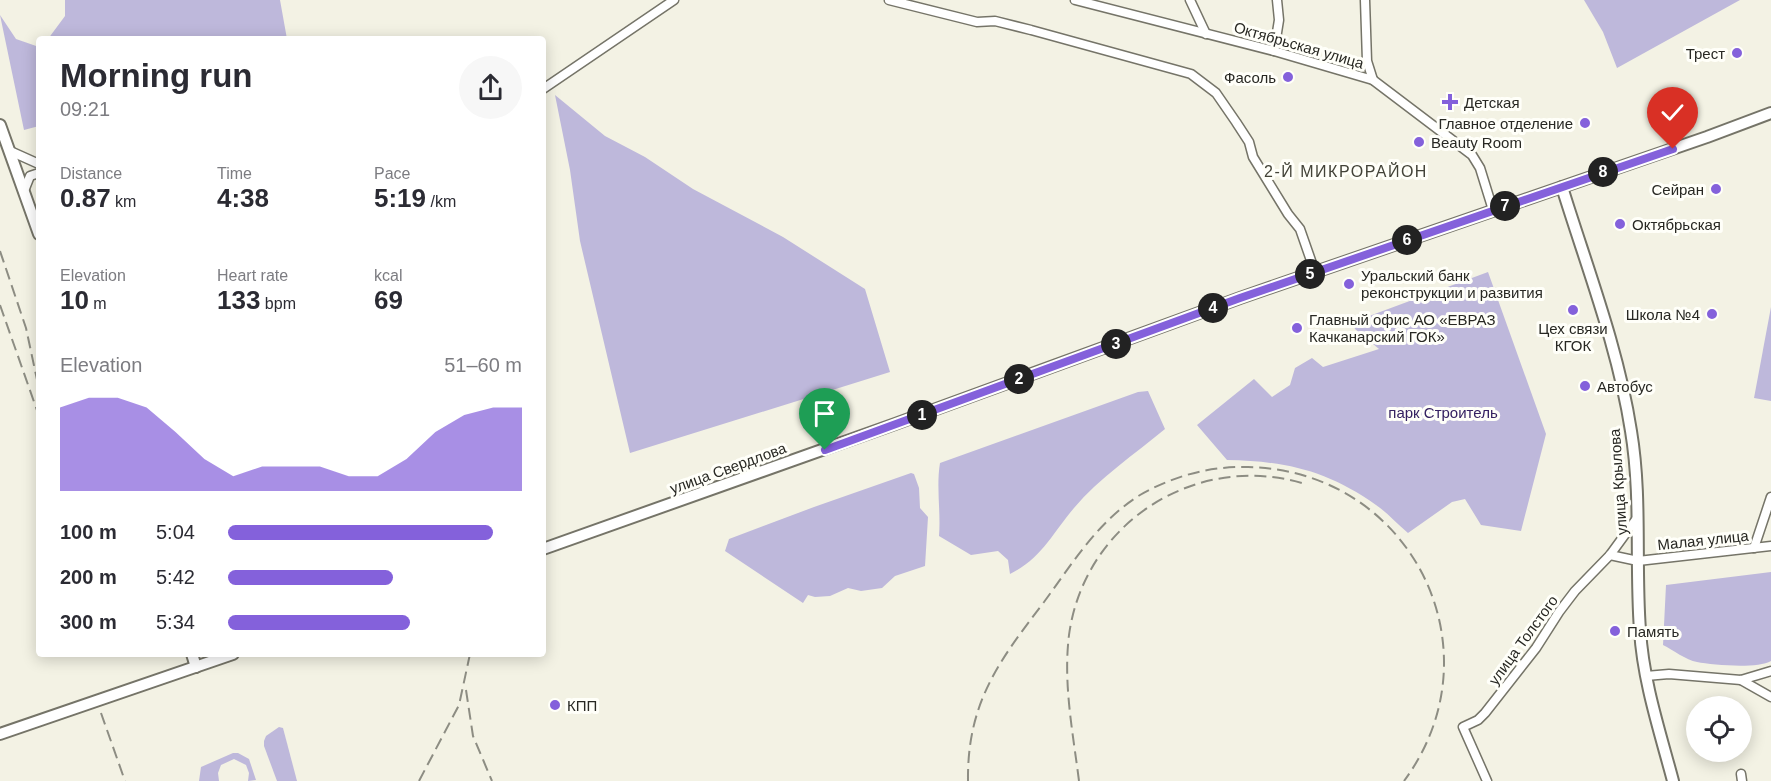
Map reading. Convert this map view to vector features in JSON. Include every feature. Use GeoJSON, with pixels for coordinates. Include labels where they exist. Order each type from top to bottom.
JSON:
{"type":"FeatureCollection","features":[{"type":"Feature","properties":{"kind":"main road","name":"улица Свердлова"},"geometry":{"type":"LineString","coordinates":[[546,548],[1315,272],[1771,112]]}},
{"type":"Feature","properties":{"kind":"main road"},"geometry":{"type":"LineString","coordinates":[[0,125],[36,225]]}},
{"type":"Feature","properties":{"kind":"main road","name":"улица Крылова"},"geometry":{"type":"LineString","coordinates":[[1562,187],[1611,339],[1625,396],[1634,457],[1640,633],[1646,675],[1672,781]]}},
{"type":"Feature","properties":{"kind":"main road"},"geometry":{"type":"LineString","coordinates":[[193,657],[196,667]]}},
{"type":"Feature","properties":{"kind":"main road"},"geometry":{"type":"LineString","coordinates":[[0,734],[224,657]]}},
{"type":"Feature","properties":{"kind":"street"},"geometry":{"type":"LineString","coordinates":[[546,86],[674,0]]}},
{"type":"Feature","properties":{"kind":"street"},"geometry":{"type":"LineString","coordinates":[[889,0],[976,22],[994,21],[1031,30],[1191,74],[1216,93],[1249,142],[1258,165],[1288,214],[1300,229],[1315,272]]}},
{"type":"Feature","properties":{"kind":"street","name":"Октябрьская улица"},"geometry":{"type":"LineString","coordinates":[[1075,0],[1274,51],[1373,80],[1472,155],[1480,168],[1493,210]]}},
{"type":"Feature","properties":{"kind":"street"},"geometry":{"type":"LineString","coordinates":[[1190,0],[1206,34]]}},
{"type":"Feature","properties":{"kind":"street"},"geometry":{"type":"LineString","coordinates":[[1274,51],[1279,20],[1277,0]]}},
{"type":"Feature","properties":{"kind":"street"},"geometry":{"type":"LineString","coordinates":[[1365,0],[1367,61],[1373,80]]}},
{"type":"Feature","properties":{"kind":"street"},"geometry":{"type":"LineString","coordinates":[[10,151],[36,163]]}},
{"type":"Feature","properties":{"kind":"street"},"geometry":{"type":"LineString","coordinates":[[24,191],[30,176],[36,174]]}},
{"type":"Feature","properties":{"kind":"street"},"geometry":{"type":"LineString","coordinates":[[1754,548],[1771,497]]}},
{"type":"Feature","properties":{"kind":"street","name":"улица Толстого"},"geometry":{"type":"LineString","coordinates":[[1487,781],[1463,727],[1478,720],[1485,713],[1536,648],[1575,591],[1610,555],[1637,518]]}},
{"type":"Feature","properties":{"kind":"street","name":"Малая улица"},"geometry":{"type":"LineString","coordinates":[[1610,555],[1638,561],[1771,546]]}},
{"type":"Feature","properties":{"kind":"street"},"geometry":{"type":"LineString","coordinates":[[1646,675],[1670,674],[1741,680],[1771,671]]}},
{"type":"Feature","properties":{"kind":"street"},"geometry":{"type":"LineString","coordinates":[[1741,680],[1771,697]]}},
{"type":"Feature","properties":{"kind":"green space"},"geometry":{"type":"Polygon","coordinates":[[[65,0],[280,0],[286,36],[50,36],[65,16],[65,0]]]}},
{"type":"Feature","properties":{"kind":"green space"},"geometry":{"type":"Polygon","coordinates":[[[1584,0],[1740,0],[1617,68],[1603,32],[1584,0]]]}},
{"type":"Feature","properties":{"kind":"green space"},"geometry":{"type":"Polygon","coordinates":[[[0,15],[16,39],[36,46],[36,127],[24,130],[0,15]]]}},
{"type":"Feature","properties":{"kind":"green space"},"geometry":{"type":"Polygon","coordinates":[[[555,95],[605,136],[645,157],[693,189],[783,237],[865,289],[890,372],[630,453],[580,241],[570,170],[555,95]]]}},
{"type":"Feature","properties":{"kind":"green space","name":"парк Строитель"},"geometry":{"type":"Polygon","coordinates":[[[1488,272],[1546,434],[1521,531],[1481,525],[1465,499],[1452,502],[1408,533],[1385,511],[1358,493],[1323,476],[1287,466],[1227,460],[1197,425],[1254,379],[1272,397],[1290,385],[1295,368],[1312,358],[1323,367],[1379,349],[1355,329],[1353,322],[1488,272]]]}},
{"type":"Feature","properties":{"kind":"green space"},"geometry":{"type":"Polygon","coordinates":[[[1771,307],[1771,401],[1754,398],[1771,307]]]}},
{"type":"Feature","properties":{"kind":"green space"},"geometry":{"type":"Polygon","coordinates":[[[1148,391],[1165,429],[1084,497],[1039,553],[1021,568],[1010,574],[1008,560],[998,551],[971,555],[939,536],[940,463],[1138,392],[1148,391]]]}},
{"type":"Feature","properties":{"kind":"green space"},"geometry":{"type":"Polygon","coordinates":[[[911,473],[914,474],[919,488],[920,508],[928,517],[925,566],[895,576],[882,588],[861,591],[848,588],[830,596],[808,595],[803,603],[725,551],[729,539],[911,473]]]}},
{"type":"Feature","properties":{"kind":"green space"},"geometry":{"type":"Polygon","coordinates":[[[1771,572],[1771,661],[1746,666],[1697,662],[1663,645],[1666,585],[1771,572]]]}},
{"type":"Feature","properties":{"kind":"green space"},"geometry":{"type":"Polygon","coordinates":[[[279,727],[283,728],[297,781],[277,781],[264,746],[266,736],[279,727]]]}},
{"type":"Feature","properties":{"kind":"green space"},"geometry":{"type":"Polygon","coordinates":[[[233,753],[249,759],[256,780],[248,781],[249,773],[246,765],[234,759],[221,765],[218,773],[219,781],[199,781],[201,767],[233,753]]]}},
{"type":"Feature","properties":{"kind":"railway"},"geometry":{"type":"LineString","coordinates":[[0,251],[26,328],[36,375]]}},
{"type":"Feature","properties":{"kind":"railway"},"geometry":{"type":"LineString","coordinates":[[0,305],[36,407]]}},
{"type":"Feature","properties":{"kind":"railway"},"geometry":{"type":"LineString","coordinates":[[968,781],[973,728],[989,684],[1013,644],[1099,530],[1111,517],[1140,495],[1165,482],[1206,470],[1234,467],[1305,476],[1355,499],[1395,533],[1424,576],[1440,625],[1443,677],[1432,730],[1404,781]]}},
{"type":"Feature","properties":{"kind":"railway"},"geometry":{"type":"LineString","coordinates":[[1079,781],[1070,708],[1067,653],[1079,595],[1097,560],[1121,530],[1151,506],[1185,488],[1222,478],[1262,476],[1302,483]]}},
{"type":"Feature","properties":{"kind":"railway"},"geometry":{"type":"LineString","coordinates":[[419,781],[459,705],[469,657]]}},
{"type":"Feature","properties":{"kind":"railway"},"geometry":{"type":"LineString","coordinates":[[466,690],[473,736],[492,781]]}},
{"type":"Feature","properties":{"kind":"railway"},"geometry":{"type":"LineString","coordinates":[[101,713],[125,781]]}},
{"type":"Feature","properties":{"kind":"place","name":"Трест"},"geometry":{"type":"Point","coordinates":[1737,53]}},
{"type":"Feature","properties":{"kind":"place","name":"Фасоль"},"geometry":{"type":"Point","coordinates":[1288,77]}},
{"type":"Feature","properties":{"kind":"place","name":"Детская"},"geometry":{"type":"Point","coordinates":[1450,102]}},
{"type":"Feature","properties":{"kind":"place","name":"Главное отделение"},"geometry":{"type":"Point","coordinates":[1585,123]}},
{"type":"Feature","properties":{"kind":"place","name":"Beauty Room"},"geometry":{"type":"Point","coordinates":[1419,142]}},
{"type":"Feature","properties":{"kind":"place","name":"Сейран"},"geometry":{"type":"Point","coordinates":[1716,189]}},
{"type":"Feature","properties":{"kind":"place","name":"Октябрьская"},"geometry":{"type":"Point","coordinates":[1620,224]}},
{"type":"Feature","properties":{"kind":"place","name":"Уральский банк реконструкции и развития"},"geometry":{"type":"Point","coordinates":[1349,284]}},
{"type":"Feature","properties":{"kind":"place","name":"Цех связи КГОК"},"geometry":{"type":"Point","coordinates":[1573,310]}},
{"type":"Feature","properties":{"kind":"place","name":"Школа №4"},"geometry":{"type":"Point","coordinates":[1712,314]}},
{"type":"Feature","properties":{"kind":"place","name":"Главный офис АО «ЕВРАЗ Качканарский ГОК»"},"geometry":{"type":"Point","coordinates":[1297,328]}},
{"type":"Feature","properties":{"kind":"place","name":"Автобус"},"geometry":{"type":"Point","coordinates":[1585,386]}},
{"type":"Feature","properties":{"kind":"place","name":"Память"},"geometry":{"type":"Point","coordinates":[1615,631]}},
{"type":"Feature","properties":{"kind":"place","name":"КПП"},"geometry":{"type":"Point","coordinates":[555,705]}},
{"type":"Feature","properties":{"kind":"district","name":"2-Й МИКРОРАЙОН"},"geometry":{"type":"Point","coordinates":[1346,171]}},
{"type":"Feature","properties":{"kind":"route"},"geometry":{"type":"LineString","coordinates":[[825,450],[1240,298],[1673,149]]}}]}
